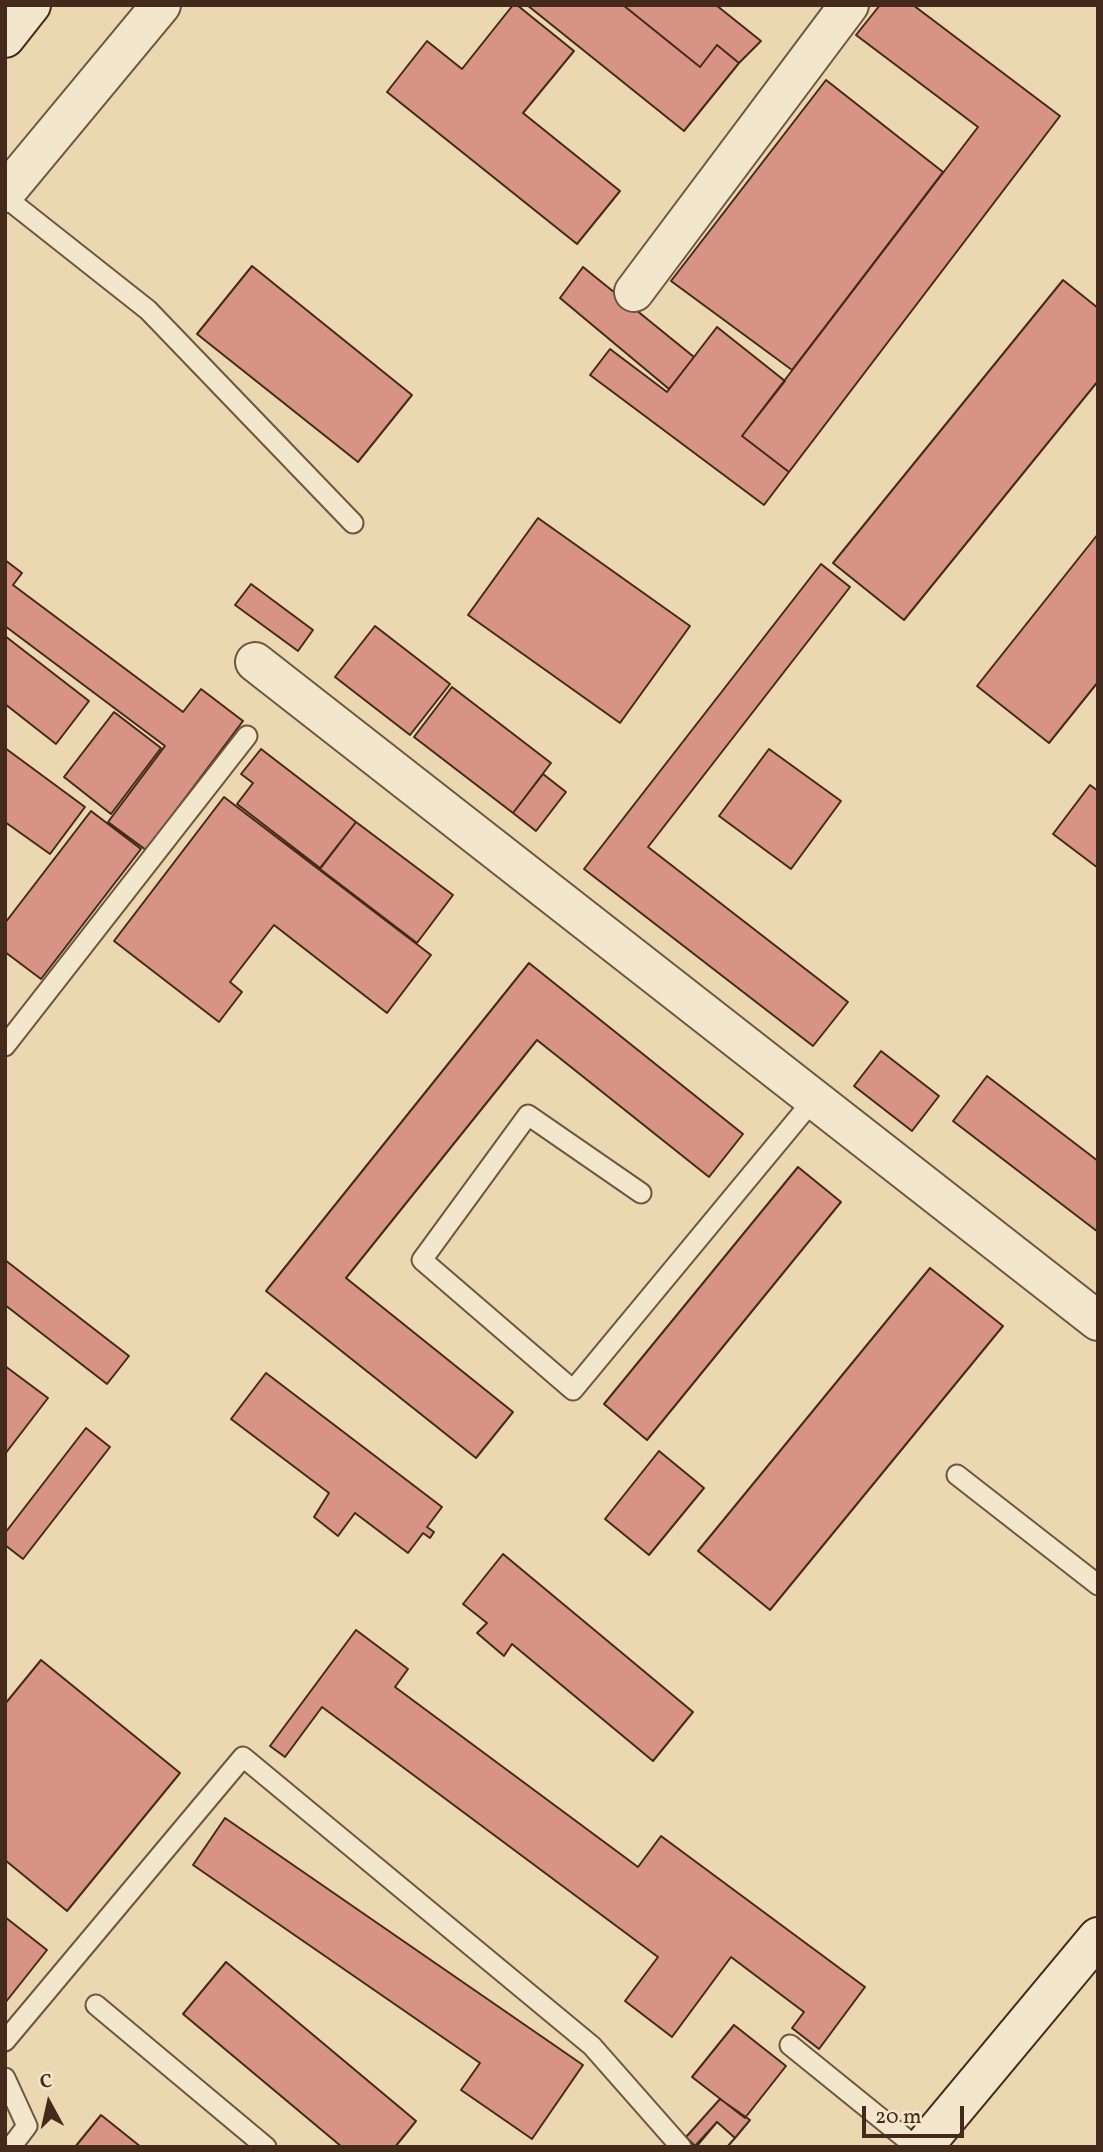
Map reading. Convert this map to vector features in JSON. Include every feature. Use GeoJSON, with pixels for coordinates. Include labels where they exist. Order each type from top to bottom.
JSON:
{"type":"FeatureCollection","features":[{"type":"Feature","properties":{"kind":"street"},"geometry":{"type":"LineString","coordinates":[[5,38],[31,5]]}},
{"type":"Feature","properties":{"kind":"street"},"geometry":{"type":"LineString","coordinates":[[5,195],[161,5]]}},
{"type":"Feature","properties":{"kind":"street"},"geometry":{"type":"LineString","coordinates":[[634,292],[849,5]]}},
{"type":"Feature","properties":{"kind":"street"},"geometry":{"type":"LineString","coordinates":[[255,662],[1098,1321]]}},
{"type":"Feature","properties":{"kind":"street"},"geometry":{"type":"LineString","coordinates":[[923,2147],[1092,1957]]}},
{"type":"Feature","properties":{"kind":"lane"},"geometry":{"type":"LineString","coordinates":[[5,195],[148,310],[353,523]]}},
{"type":"Feature","properties":{"kind":"lane"},"geometry":{"type":"LineString","coordinates":[[5,1046],[247,736]]}},
{"type":"Feature","properties":{"kind":"lane"},"geometry":{"type":"LineString","coordinates":[[642,1193],[528,1115],[422,1260],[573,1390],[814,1099]]}},
{"type":"Feature","properties":{"kind":"lane"},"geometry":{"type":"LineString","coordinates":[[957,1475],[1098,1585]]}},
{"type":"Feature","properties":{"kind":"lane"},"geometry":{"type":"LineString","coordinates":[[5,2041],[243,1757],[592,2046],[681,2147]]}},
{"type":"Feature","properties":{"kind":"lane"},"geometry":{"type":"LineString","coordinates":[[96,2005],[266,2147]]}},
{"type":"Feature","properties":{"kind":"lane"},"geometry":{"type":"LineString","coordinates":[[790,2045],[916,2147]]}},
{"type":"Feature","properties":{"kind":"lane"},"geometry":{"type":"LineString","coordinates":[[5,2078],[27,2126],[11,2147]]}},
{"type":"Feature","properties":{"kind":"building"},"geometry":{"type":"Polygon","coordinates":[[[513,5],[517,5],[574,51],[523,113],[620,191],[577,244],[387,92],[427,41],[462,69],[513,5]]]}},
{"type":"Feature","properties":{"kind":"building"},"geometry":{"type":"Polygon","coordinates":[[[527,5],[623,5],[700,67],[717,45],[739,63],[684,131],[527,5]]]}},
{"type":"Feature","properties":{"kind":"building"},"geometry":{"type":"Polygon","coordinates":[[[623,5],[716,5],[761,41],[739,63],[717,45],[700,67],[623,5]]]}},
{"type":"Feature","properties":{"kind":"building"},"geometry":{"type":"Polygon","coordinates":[[[880,5],[913,5],[1060,116],[789,472],[742,436],[978,127],[856,35],[880,5]]]}},
{"type":"Feature","properties":{"kind":"building"},"geometry":{"type":"Polygon","coordinates":[[[826,80],[943,172],[792,370],[671,281],[826,80]]]}},
{"type":"Feature","properties":{"kind":"building"},"geometry":{"type":"Polygon","coordinates":[[[252,266],[412,395],[358,462],[197,334],[252,266]]]}},
{"type":"Feature","properties":{"kind":"building"},"geometry":{"type":"Polygon","coordinates":[[[583,267],[694,357],[669,389],[560,298],[583,267]]]}},
{"type":"Feature","properties":{"kind":"building"},"geometry":{"type":"Polygon","coordinates":[[[1063,280],[1098,308],[1098,381],[904,620],[833,563],[1063,280]]]}},
{"type":"Feature","properties":{"kind":"building"},"geometry":{"type":"Polygon","coordinates":[[[717,327],[785,381],[742,436],[789,472],[764,505],[590,375],[610,349],[667,392],[717,327]]]}},
{"type":"Feature","properties":{"kind":"building"},"geometry":{"type":"Polygon","coordinates":[[[538,518],[690,626],[620,723],[468,615],[538,518]]]}},
{"type":"Feature","properties":{"kind":"building"},"geometry":{"type":"Polygon","coordinates":[[[1098,534],[1098,682],[1049,743],[977,686],[1098,534]]]}},
{"type":"Feature","properties":{"kind":"building"},"geometry":{"type":"Polygon","coordinates":[[[5,560],[22,573],[13,585],[183,712],[201,689],[243,721],[146,850],[108,822],[165,746],[5,626],[5,560]]]}},
{"type":"Feature","properties":{"kind":"building"},"geometry":{"type":"Polygon","coordinates":[[[821,564],[850,587],[648,847],[848,1002],[813,1046],[584,869],[821,564]]]}},
{"type":"Feature","properties":{"kind":"building"},"geometry":{"type":"Polygon","coordinates":[[[251,584],[313,630],[298,651],[235,605],[251,584]]]}},
{"type":"Feature","properties":{"kind":"building"},"geometry":{"type":"Polygon","coordinates":[[[375,626],[450,684],[410,735],[335,677],[375,626]]]}},
{"type":"Feature","properties":{"kind":"building"},"geometry":{"type":"Polygon","coordinates":[[[5,636],[89,701],[56,744],[5,704],[5,636]]]}},
{"type":"Feature","properties":{"kind":"building"},"geometry":{"type":"Polygon","coordinates":[[[452,687],[551,763],[513,813],[414,737],[452,687]]]}},
{"type":"Feature","properties":{"kind":"building"},"geometry":{"type":"Polygon","coordinates":[[[114,712],[161,748],[111,814],[64,777],[114,712]]]}},
{"type":"Feature","properties":{"kind":"building"},"geometry":{"type":"Polygon","coordinates":[[[5,748],[85,807],[50,854],[5,822],[5,748]]]}},
{"type":"Feature","properties":{"kind":"building"},"geometry":{"type":"Polygon","coordinates":[[[261,749],[356,822],[320,868],[237,804],[253,783],[241,774],[261,749]]]}},
{"type":"Feature","properties":{"kind":"building"},"geometry":{"type":"Polygon","coordinates":[[[769,749],[841,801],[791,869],[719,816],[769,749]]]}},
{"type":"Feature","properties":{"kind":"building"},"geometry":{"type":"Polygon","coordinates":[[[543,774],[566,792],[536,831],[513,813],[543,774]]]}},
{"type":"Feature","properties":{"kind":"building"},"geometry":{"type":"Polygon","coordinates":[[[1090,785],[1098,791],[1098,868],[1053,834],[1090,785]]]}},
{"type":"Feature","properties":{"kind":"building"},"geometry":{"type":"Polygon","coordinates":[[[224,797],[431,955],[387,1013],[274,925],[230,982],[242,992],[219,1022],[114,941],[224,797]]]}},
{"type":"Feature","properties":{"kind":"building"},"geometry":{"type":"Polygon","coordinates":[[[91,811],[141,849],[41,979],[5,952],[5,923],[91,811]]]}},
{"type":"Feature","properties":{"kind":"building"},"geometry":{"type":"Polygon","coordinates":[[[356,822],[453,895],[417,943],[320,869],[356,822]]]}},
{"type":"Feature","properties":{"kind":"building"},"geometry":{"type":"Polygon","coordinates":[[[529,963],[743,1134],[709,1177],[537,1040],[346,1278],[513,1412],[476,1458],[266,1291],[529,963]]]}},
{"type":"Feature","properties":{"kind":"building"},"geometry":{"type":"Polygon","coordinates":[[[881,1051],[939,1096],[912,1131],[854,1086],[881,1051]]]}},
{"type":"Feature","properties":{"kind":"building"},"geometry":{"type":"Polygon","coordinates":[[[987,1076],[1098,1161],[1098,1232],[953,1121],[987,1076]]]}},
{"type":"Feature","properties":{"kind":"building"},"geometry":{"type":"Polygon","coordinates":[[[798,1167],[841,1202],[647,1440],[604,1404],[798,1167]]]}},
{"type":"Feature","properties":{"kind":"building"},"geometry":{"type":"Polygon","coordinates":[[[5,1260],[129,1356],[107,1384],[5,1305],[5,1260]]]}},
{"type":"Feature","properties":{"kind":"building"},"geometry":{"type":"Polygon","coordinates":[[[930,1268],[1003,1326],[770,1610],[698,1551],[930,1268]]]}},
{"type":"Feature","properties":{"kind":"building"},"geometry":{"type":"Polygon","coordinates":[[[5,1366],[48,1398],[5,1454],[5,1366]]]}},
{"type":"Feature","properties":{"kind":"building"},"geometry":{"type":"Polygon","coordinates":[[[266,1373],[442,1507],[427,1527],[434,1532],[430,1538],[423,1533],[408,1553],[355,1513],[338,1536],[314,1517],[329,1493],[231,1419],[266,1373]]]}},
{"type":"Feature","properties":{"kind":"building"},"geometry":{"type":"Polygon","coordinates":[[[86,1428],[110,1447],[23,1559],[5,1545],[5,1533],[86,1428]]]}},
{"type":"Feature","properties":{"kind":"building"},"geometry":{"type":"Polygon","coordinates":[[[659,1451],[704,1488],[649,1555],[605,1519],[659,1451]]]}},
{"type":"Feature","properties":{"kind":"building"},"geometry":{"type":"Polygon","coordinates":[[[503,1554],[693,1712],[653,1761],[512,1644],[504,1656],[477,1633],[487,1623],[463,1604],[503,1554]]]}},
{"type":"Feature","properties":{"kind":"building"},"geometry":{"type":"Polygon","coordinates":[[[356,1630],[408,1669],[395,1687],[638,1867],[661,1836],[865,1987],[819,2049],[792,2028],[804,2012],[731,1957],[672,2037],[625,2001],[658,1957],[322,1707],[285,1757],[270,1746],[356,1630]]]}},
{"type":"Feature","properties":{"kind":"building"},"geometry":{"type":"Polygon","coordinates":[[[41,1660],[180,1773],[67,1911],[5,1860],[5,1704],[41,1660]]]}},
{"type":"Feature","properties":{"kind":"building"},"geometry":{"type":"Polygon","coordinates":[[[225,1818],[583,2065],[532,2139],[461,2090],[480,2063],[193,1865],[225,1818]]]}},
{"type":"Feature","properties":{"kind":"building"},"geometry":{"type":"Polygon","coordinates":[[[5,1917],[47,1950],[5,2003],[5,1917]]]}},
{"type":"Feature","properties":{"kind":"building"},"geometry":{"type":"Polygon","coordinates":[[[226,1962],[416,2121],[395,2147],[342,2147],[183,2014],[226,1962]]]}},
{"type":"Feature","properties":{"kind":"building"},"geometry":{"type":"Polygon","coordinates":[[[734,2025],[786,2066],[745,2118],[692,2077],[734,2025]]]}},
{"type":"Feature","properties":{"kind":"building"},"geometry":{"type":"Polygon","coordinates":[[[720,2099],[750,2120],[735,2138],[717,2122],[695,2146],[686,2137],[720,2099]]]}},
{"type":"Feature","properties":{"kind":"building"},"geometry":{"type":"Polygon","coordinates":[[[101,2115],[141,2147],[75,2147],[101,2115]]]}},
{"type":"Feature","properties":{"kind":"building"},"geometry":{"type":"Polygon","coordinates":[[[717,2122],[735,2138],[727,2147],[696,2147],[717,2122]]]}},
{"type":"Feature","properties":{"kind":"building"},"geometry":{"type":"Polygon","coordinates":[[[717,2122],[735,2138],[727,2147],[696,2147],[717,2122]]]}}]}
